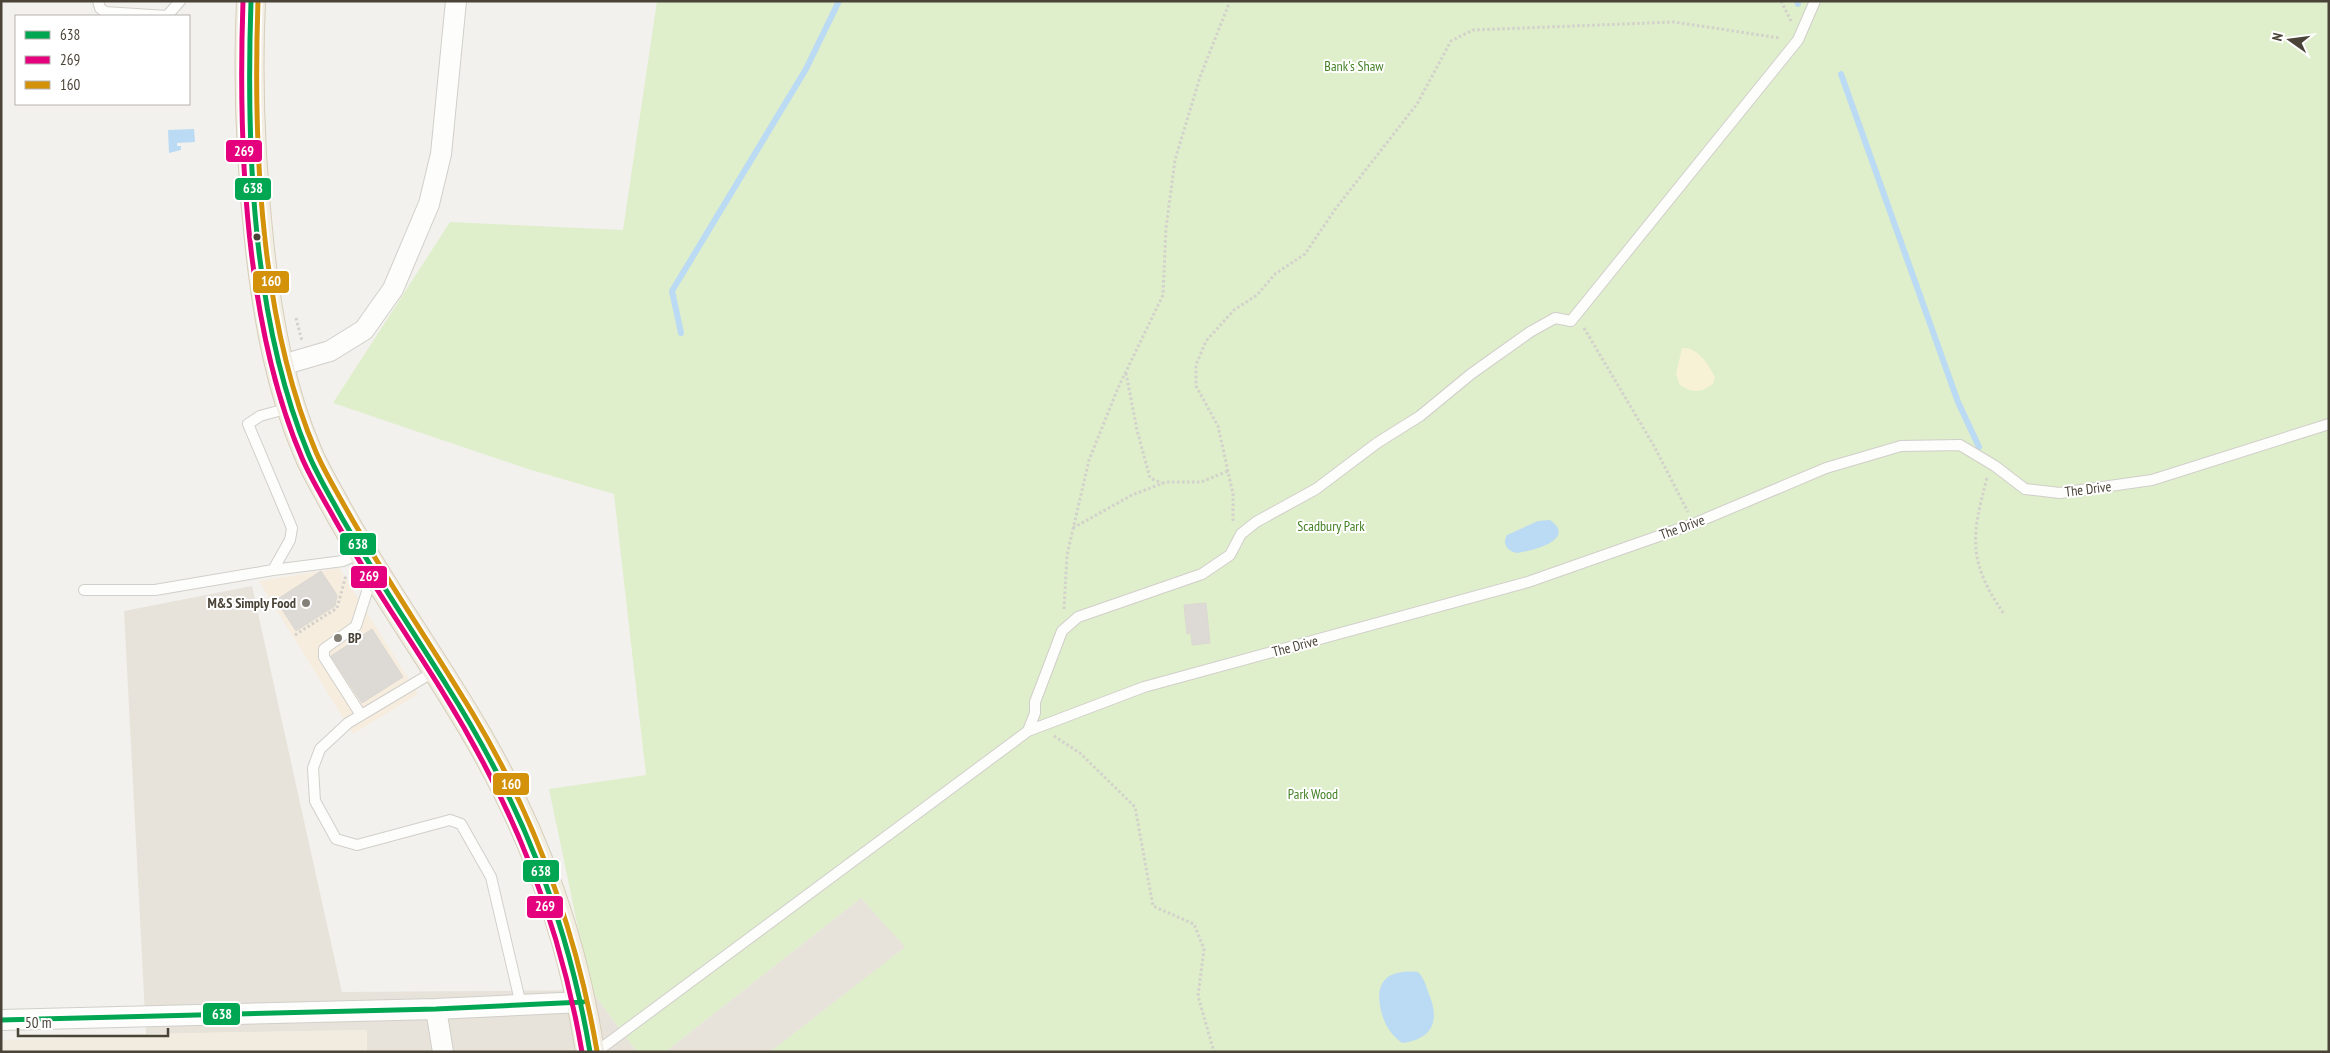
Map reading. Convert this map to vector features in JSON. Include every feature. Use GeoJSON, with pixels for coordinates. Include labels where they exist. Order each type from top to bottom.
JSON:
{"type":"FeatureCollection","features":[{"type":"Feature","properties":{"kind":"main road"},"geometry":{"type":"LineString","coordinates":[[251,1],[248,58],[252,176],[266,296],[279,366],[290,408],[308,455],[361,564],[436,670],[485,748],[523,820],[567,942],[583,1002],[590,1052]]}},
{"type":"Feature","properties":{"kind":"street"},"geometry":{"type":"LineString","coordinates":[[279,366],[330,351],[364,330],[393,289],[429,204],[442,154],[456,1]]}},
{"type":"Feature","properties":{"kind":"street"},"geometry":{"type":"LineString","coordinates":[[1,1020],[583,1002]]}},
{"type":"Feature","properties":{"kind":"street"},"geometry":{"type":"LineString","coordinates":[[436,1008],[443,1052]]}},
{"type":"Feature","properties":{"kind":"lane"},"geometry":{"type":"LineString","coordinates":[[98,1],[104,14],[136,15]]}},
{"type":"Feature","properties":{"kind":"lane"},"geometry":{"type":"LineString","coordinates":[[168,15],[180,1]]}},
{"type":"Feature","properties":{"kind":"lane"},"geometry":{"type":"LineString","coordinates":[[1032,729],[1035,702],[1062,631],[1078,617],[1202,574],[1230,555],[1241,534],[1256,522],[1316,489],[1377,442],[1420,416],[1471,374],[1530,332],[1554,318],[1571,321],[1798,40],[1815,1]]}},
{"type":"Feature","properties":{"kind":"lane"},"geometry":{"type":"LineString","coordinates":[[273,570],[290,540],[292,528],[248,424],[260,416],[290,408]]}},
{"type":"Feature","properties":{"kind":"lane","name":"The Drive"},"geometry":{"type":"LineString","coordinates":[[596,1052],[1032,729],[1144,687],[1528,582],[1694,524],[1826,468],[1901,446],[1960,445],[1991,463],[2025,489],[2060,493],[2152,480],[2329,424]]}},
{"type":"Feature","properties":{"kind":"lane"},"geometry":{"type":"LineString","coordinates":[[84,590],[155,590],[273,570],[343,561],[361,564],[356,626],[324,649],[323,652],[324,657],[361,715]]}},
{"type":"Feature","properties":{"kind":"lane"},"geometry":{"type":"LineString","coordinates":[[436,670],[348,723],[320,749],[313,768],[315,800],[336,839],[357,845],[450,820],[462,824],[491,877],[521,1005]]}},
{"type":"Feature","properties":{"kind":"path"},"geometry":{"type":"LineString","coordinates":[[1062,631],[1067,555],[1089,460],[1126,372],[1163,295],[1166,228],[1175,160],[1200,77],[1230,1]]}},
{"type":"Feature","properties":{"kind":"path"},"geometry":{"type":"LineString","coordinates":[[1230,555],[1234,515],[1233,494],[1218,426],[1196,386],[1196,365],[1206,342],[1234,310],[1257,295],[1275,274],[1305,254],[1336,208],[1417,104],[1451,41],[1473,30],[1674,22],[1798,40]]}},
{"type":"Feature","properties":{"kind":"path"},"geometry":{"type":"LineString","coordinates":[[294,309],[306,358]]}},
{"type":"Feature","properties":{"kind":"path"},"geometry":{"type":"LineString","coordinates":[[1576,315],[1654,446],[1694,524]]}},
{"type":"Feature","properties":{"kind":"path"},"geometry":{"type":"LineString","coordinates":[[1126,372],[1143,458],[1150,478],[1162,483]]}},
{"type":"Feature","properties":{"kind":"path"},"geometry":{"type":"LineString","coordinates":[[1991,463],[1978,510],[1974,544],[1977,563],[1986,586],[2004,614]]}},
{"type":"Feature","properties":{"kind":"path"},"geometry":{"type":"LineString","coordinates":[[1073,528],[1132,495],[1162,483],[1201,482],[1228,471]]}},
{"type":"Feature","properties":{"kind":"path"},"geometry":{"type":"LineString","coordinates":[[295,635],[337,608],[361,564]]}},
{"type":"Feature","properties":{"kind":"path"},"geometry":{"type":"LineString","coordinates":[[1032,729],[1060,739],[1080,753],[1135,807],[1153,906],[1194,924],[1204,948],[1198,996],[1214,1052]]}},
{"type":"Feature","properties":{"kind":"shaded area","name":"BP"},"geometry":{"type":"Polygon","coordinates":[[[339,568],[418,694],[353,734],[259,581],[339,568]]]}},
{"type":"Feature","properties":{"kind":"shaded area"},"geometry":{"type":"Polygon","coordinates":[[[252,586],[342,992],[591,990],[637,1052],[367,1052],[367,1030],[146,1034],[124,611],[252,586]]]}},
{"type":"Feature","properties":{"kind":"shaded area"},"geometry":{"type":"Polygon","coordinates":[[[861,898],[906,947],[770,1052],[665,1052],[861,898]]]}},
{"type":"Feature","properties":{"kind":"shaded area"},"geometry":{"type":"Polygon","coordinates":[[[367,1030],[367,1052],[1,1052],[1,1040],[146,1034],[367,1030]]]}},
{"type":"Feature","properties":{"kind":"green space","name":"Scadbury Park"},"geometry":{"type":"Polygon","coordinates":[[[657,1],[2329,1],[2329,1052],[770,1052],[905,947],[861,898],[665,1052],[637,1052],[591,990],[549,789],[646,775],[614,494],[528,469],[333,403],[450,222],[623,230],[657,1]]]}},
{"type":"Feature","properties":{"kind":"sand"},"geometry":{"type":"Polygon","coordinates":[[[1682,348],[1693,350],[1702,357],[1715,377],[1713,384],[1696,391],[1680,385],[1676,374],[1682,348]]]}},
{"type":"Feature","properties":{"kind":"water"},"geometry":{"type":"Polygon","coordinates":[[[194,129],[195,142],[177,143],[177,146],[181,146],[181,150],[169,153],[168,130],[194,129]]]}},
{"type":"Feature","properties":{"kind":"water"},"geometry":{"type":"Polygon","coordinates":[[[1550,520],[1557,527],[1559,533],[1556,539],[1541,547],[1517,553],[1506,547],[1507,535],[1538,521],[1550,520]]]}},
{"type":"Feature","properties":{"kind":"water"},"geometry":{"type":"Polygon","coordinates":[[[1418,972],[1425,982],[1432,1004],[1433,1020],[1427,1033],[1413,1041],[1402,1043],[1392,1034],[1383,1018],[1379,994],[1381,986],[1390,976],[1398,973],[1418,972]]]}},
{"type":"Feature","properties":{"kind":"building","name":"M&S Simply Food"},"geometry":{"type":"Polygon","coordinates":[[[321,571],[337,595],[335,606],[296,631],[276,600],[321,571]]]}},
{"type":"Feature","properties":{"kind":"building"},"geometry":{"type":"Polygon","coordinates":[[[1206,603],[1210,643],[1192,645],[1191,633],[1187,634],[1184,605],[1206,603]]]}},
{"type":"Feature","properties":{"kind":"building"},"geometry":{"type":"Polygon","coordinates":[[[372,629],[403,677],[362,703],[331,656],[372,629]]]}},
{"type":"Feature","properties":{"kind":"waterway"},"geometry":{"type":"LineString","coordinates":[[681,333],[672,291],[806,69],[839,1]]}},
{"type":"Feature","properties":{"kind":"waterway"},"geometry":{"type":"LineString","coordinates":[[1841,74],[1958,402],[1979,447]]}},
{"type":"Feature","properties":{"kind":"transit line","name":"269"},"geometry":{"type":"LineString","coordinates":[[243,1],[242,114],[249,234],[257,293],[268,351],[283,406],[302,458],[317,488],[360,562],[442,691],[491,777],[511,820],[530,864],[546,909],[572,1003],[582,1052]]}},
{"type":"Feature","properties":{"kind":"transit line","name":"638"},"geometry":{"type":"LineString","coordinates":[[251,1],[250,114],[257,231],[264,289],[275,346],[289,401],[308,453],[324,486],[367,560],[473,729],[518,817],[554,907],[580,1002],[590,1052]]}},
{"type":"Feature","properties":{"kind":"transit line","name":"160"},"geometry":{"type":"LineString","coordinates":[[258,1],[257,113],[264,231],[272,289],[283,346],[297,401],[316,452],[331,482],[378,563],[473,714],[516,794],[551,876],[565,919],[578,962],[597,1051]]}},
{"type":"Feature","properties":{"kind":"transit line","name":"638"},"geometry":{"type":"LineString","coordinates":[[1,1020],[436,1009],[583,1002]]}},
{"type":"Feature","properties":{"kind":"place","name":"M&S Simply Food"},"geometry":{"type":"Point","coordinates":[306,603]}},
{"type":"Feature","properties":{"kind":"place","name":"BP"},"geometry":{"type":"Point","coordinates":[338,638]}},
{"type":"Feature","properties":{"kind":"park label","name":"Bank's Shaw"},"geometry":{"type":"Point","coordinates":[1354,66]}},
{"type":"Feature","properties":{"kind":"park label","name":"Park Wood"},"geometry":{"type":"Point","coordinates":[1313,794]}}]}
